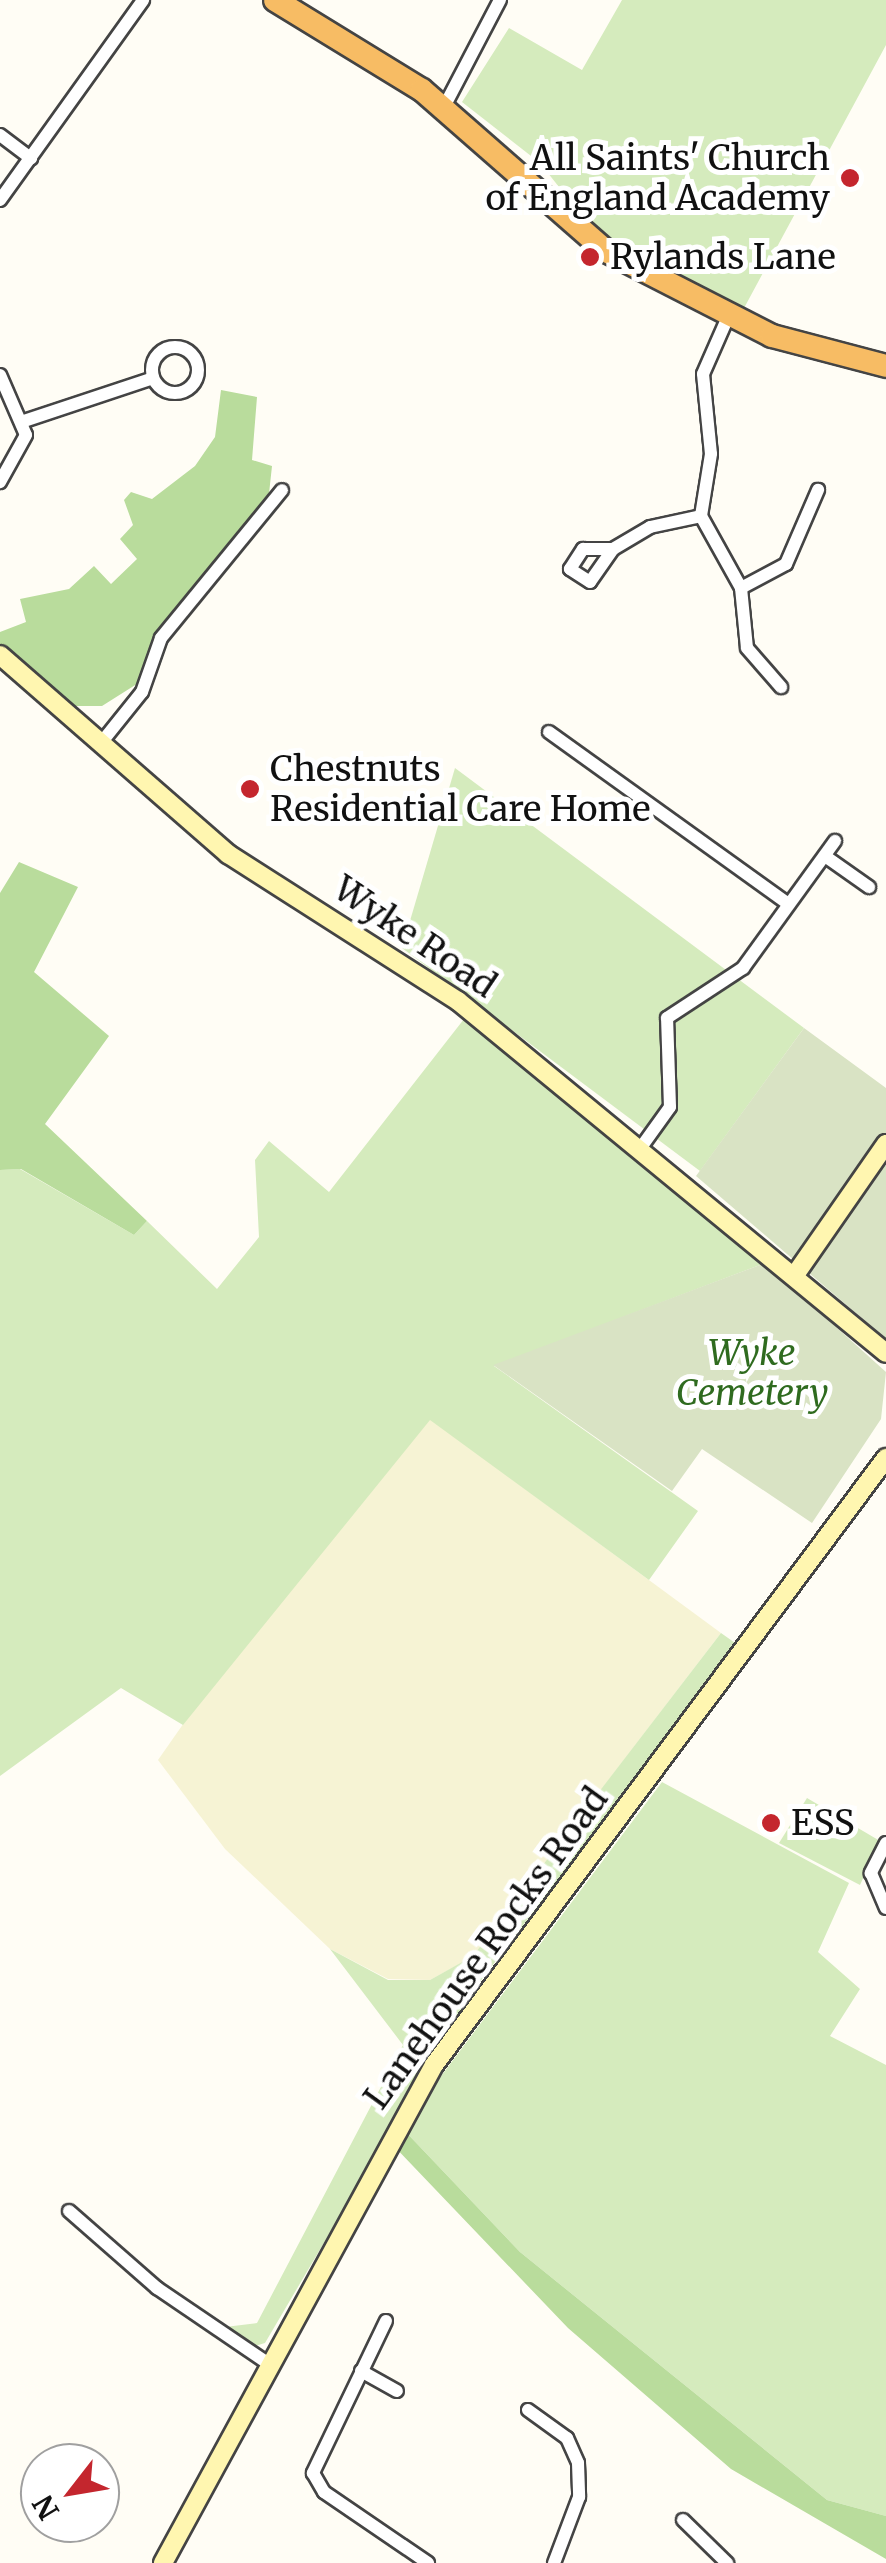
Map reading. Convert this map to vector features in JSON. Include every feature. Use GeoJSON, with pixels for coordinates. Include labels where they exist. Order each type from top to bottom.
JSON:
{"type":"FeatureCollection","features":[{"type":"Feature","properties":{"kind":"highway"},"geometry":{"type":"LineString","coordinates":[[275,0],[444,107],[592,242],[728,317],[804,348],[886,366]]}},
{"type":"Feature","properties":{"kind":"main road","name":"Wyke Road"},"geometry":{"type":"LineString","coordinates":[[0,655],[228,854],[408,964],[797,1272]]}},
{"type":"Feature","properties":{"kind":"main road"},"geometry":{"type":"LineString","coordinates":[[886,1144],[797,1272],[886,1353]]}},
{"type":"Feature","properties":{"kind":"main road","name":"Lanehouse Rocks Road"},"geometry":{"type":"LineString","coordinates":[[163,2563],[266,2362],[434,2064],[886,1458]]}},
{"type":"Feature","properties":{"kind":"street"},"geometry":{"type":"LineString","coordinates":[[0,200],[143,0]]}},
{"type":"Feature","properties":{"kind":"street"},"geometry":{"type":"LineString","coordinates":[[444,107],[500,0]]}},
{"type":"Feature","properties":{"kind":"street"},"geometry":{"type":"LineString","coordinates":[[0,135],[31,158]]}},
{"type":"Feature","properties":{"kind":"street"},"geometry":{"type":"LineString","coordinates":[[728,317],[703,374],[711,454],[701,516],[742,588],[747,648],[780,687]]}},
{"type":"Feature","properties":{"kind":"street"},"geometry":{"type":"LineString","coordinates":[[0,375],[24,421],[24,450],[0,482]]}},
{"type":"Feature","properties":{"kind":"street"},"geometry":{"type":"LineString","coordinates":[[24,421],[153,378]]}},
{"type":"Feature","properties":{"kind":"street"},"geometry":{"type":"LineString","coordinates":[[102,743],[142,692],[160,638],[282,490]]}},
{"type":"Feature","properties":{"kind":"street"},"geometry":{"type":"LineString","coordinates":[[742,588],[786,564],[818,490]]}},
{"type":"Feature","properties":{"kind":"street"},"geometry":{"type":"LineString","coordinates":[[613,550],[650,527],[701,516]]}},
{"type":"Feature","properties":{"kind":"street"},"geometry":{"type":"LineString","coordinates":[[549,732],[786,902]]}},
{"type":"Feature","properties":{"kind":"street"},"geometry":{"type":"LineString","coordinates":[[642,1146],[670,1107],[668,1018],[743,968],[786,902],[835,840]]}},
{"type":"Feature","properties":{"kind":"street"},"geometry":{"type":"LineString","coordinates":[[825,856],[868,887]]}},
{"type":"Feature","properties":{"kind":"street"},"geometry":{"type":"LineString","coordinates":[[884,1907],[871,1873],[886,1843]]}},
{"type":"Feature","properties":{"kind":"street"},"geometry":{"type":"LineString","coordinates":[[69,2211],[157,2288],[266,2362]]}},
{"type":"Feature","properties":{"kind":"street"},"geometry":{"type":"LineString","coordinates":[[386,2320],[314,2477],[428,2563]]}},
{"type":"Feature","properties":{"kind":"street"},"geometry":{"type":"LineString","coordinates":[[361,2371],[397,2391]]}},
{"type":"Feature","properties":{"kind":"street"},"geometry":{"type":"LineString","coordinates":[[528,2410],[562,2432],[578,2462],[579,2497],[554,2563]]}},
{"type":"Feature","properties":{"kind":"street"},"geometry":{"type":"LineString","coordinates":[[683,2520],[727,2563]]}},
{"type":"Feature","properties":{"kind":"shaded area"},"geometry":{"type":"Polygon","coordinates":[[[430,1419],[721,1633],[474,1956],[430,1980],[388,1979],[330,1949],[225,1849],[158,1760],[237,1647],[430,1419]]]}},
{"type":"Feature","properties":{"kind":"green space"},"geometry":{"type":"Polygon","coordinates":[[[622,0],[886,0],[886,45],[743,310],[597,235],[540,163],[462,102],[509,28],[582,70],[622,0]]]}},
{"type":"Feature","properties":{"kind":"green space"},"geometry":{"type":"Polygon","coordinates":[[[221,390],[257,397],[252,460],[272,466],[268,503],[156,639],[140,682],[102,706],[68,706],[0,647],[0,632],[26,622],[20,599],[69,589],[94,566],[111,584],[137,559],[120,539],[133,525],[124,500],[131,492],[152,499],[195,466],[215,437],[221,390]]]}},
{"type":"Feature","properties":{"kind":"green space"},"geometry":{"type":"Polygon","coordinates":[[[455,768],[804,1028],[700,1171],[402,948],[455,768]]]}},
{"type":"Feature","properties":{"kind":"green space"},"geometry":{"type":"Polygon","coordinates":[[[19,862],[78,887],[34,972],[109,1036],[45,1124],[147,1221],[134,1235],[21,1169],[0,1170],[0,893],[19,862]]]}},
{"type":"Feature","properties":{"kind":"green space"},"geometry":{"type":"Polygon","coordinates":[[[464,1019],[765,1263],[494,1366],[698,1511],[649,1580],[430,1420],[183,1725],[121,1688],[0,1776],[0,1170],[20,1169],[134,1235],[147,1221],[217,1289],[259,1237],[255,1160],[269,1141],[329,1192],[464,1019]]]}},
{"type":"Feature","properties":{"kind":"green space"},"geometry":{"type":"Polygon","coordinates":[[[804,1028],[886,1088],[886,1136],[872,1157],[886,1166],[886,1339],[696,1176],[804,1028]]]}},
{"type":"Feature","properties":{"kind":"green space","name":"Wyke Cemetery"},"geometry":{"type":"Polygon","coordinates":[[[765,1263],[886,1372],[881,1419],[812,1523],[702,1449],[672,1491],[493,1365],[765,1263]]]}},
{"type":"Feature","properties":{"kind":"green space"},"geometry":{"type":"Polygon","coordinates":[[[721,1633],[738,1645],[469,1996],[265,2343],[251,2347],[225,2327],[257,2323],[403,2045],[330,1949],[388,1980],[430,1980],[473,1956],[721,1633]]]}},
{"type":"Feature","properties":{"kind":"green space"},"geometry":{"type":"Polygon","coordinates":[[[662,1782],[849,1883],[818,1952],[860,1989],[830,2036],[886,2065],[886,2516],[827,2500],[520,2252],[402,2128],[662,1782]]]}},
{"type":"Feature","properties":{"kind":"green space"},"geometry":{"type":"Polygon","coordinates":[[[807,1798],[880,1841],[860,1885],[779,1843],[807,1798]]]}},
{"type":"Feature","properties":{"kind":"green space"},"geometry":{"type":"Polygon","coordinates":[[[402,2128],[520,2252],[827,2500],[886,2516],[886,2559],[731,2469],[568,2328],[391,2143],[402,2128]]]}},
{"type":"Feature","properties":{"kind":"place","name":"All Saints' Church of England Academy"},"geometry":{"type":"Point","coordinates":[850,178]}},
{"type":"Feature","properties":{"kind":"place","name":"Rylands Lane"},"geometry":{"type":"Point","coordinates":[590,257]}},
{"type":"Feature","properties":{"kind":"place","name":"Chestnuts Residential Care Home"},"geometry":{"type":"Point","coordinates":[250,789]}},
{"type":"Feature","properties":{"kind":"place","name":"ESS"},"geometry":{"type":"Point","coordinates":[771,1823]}}]}
